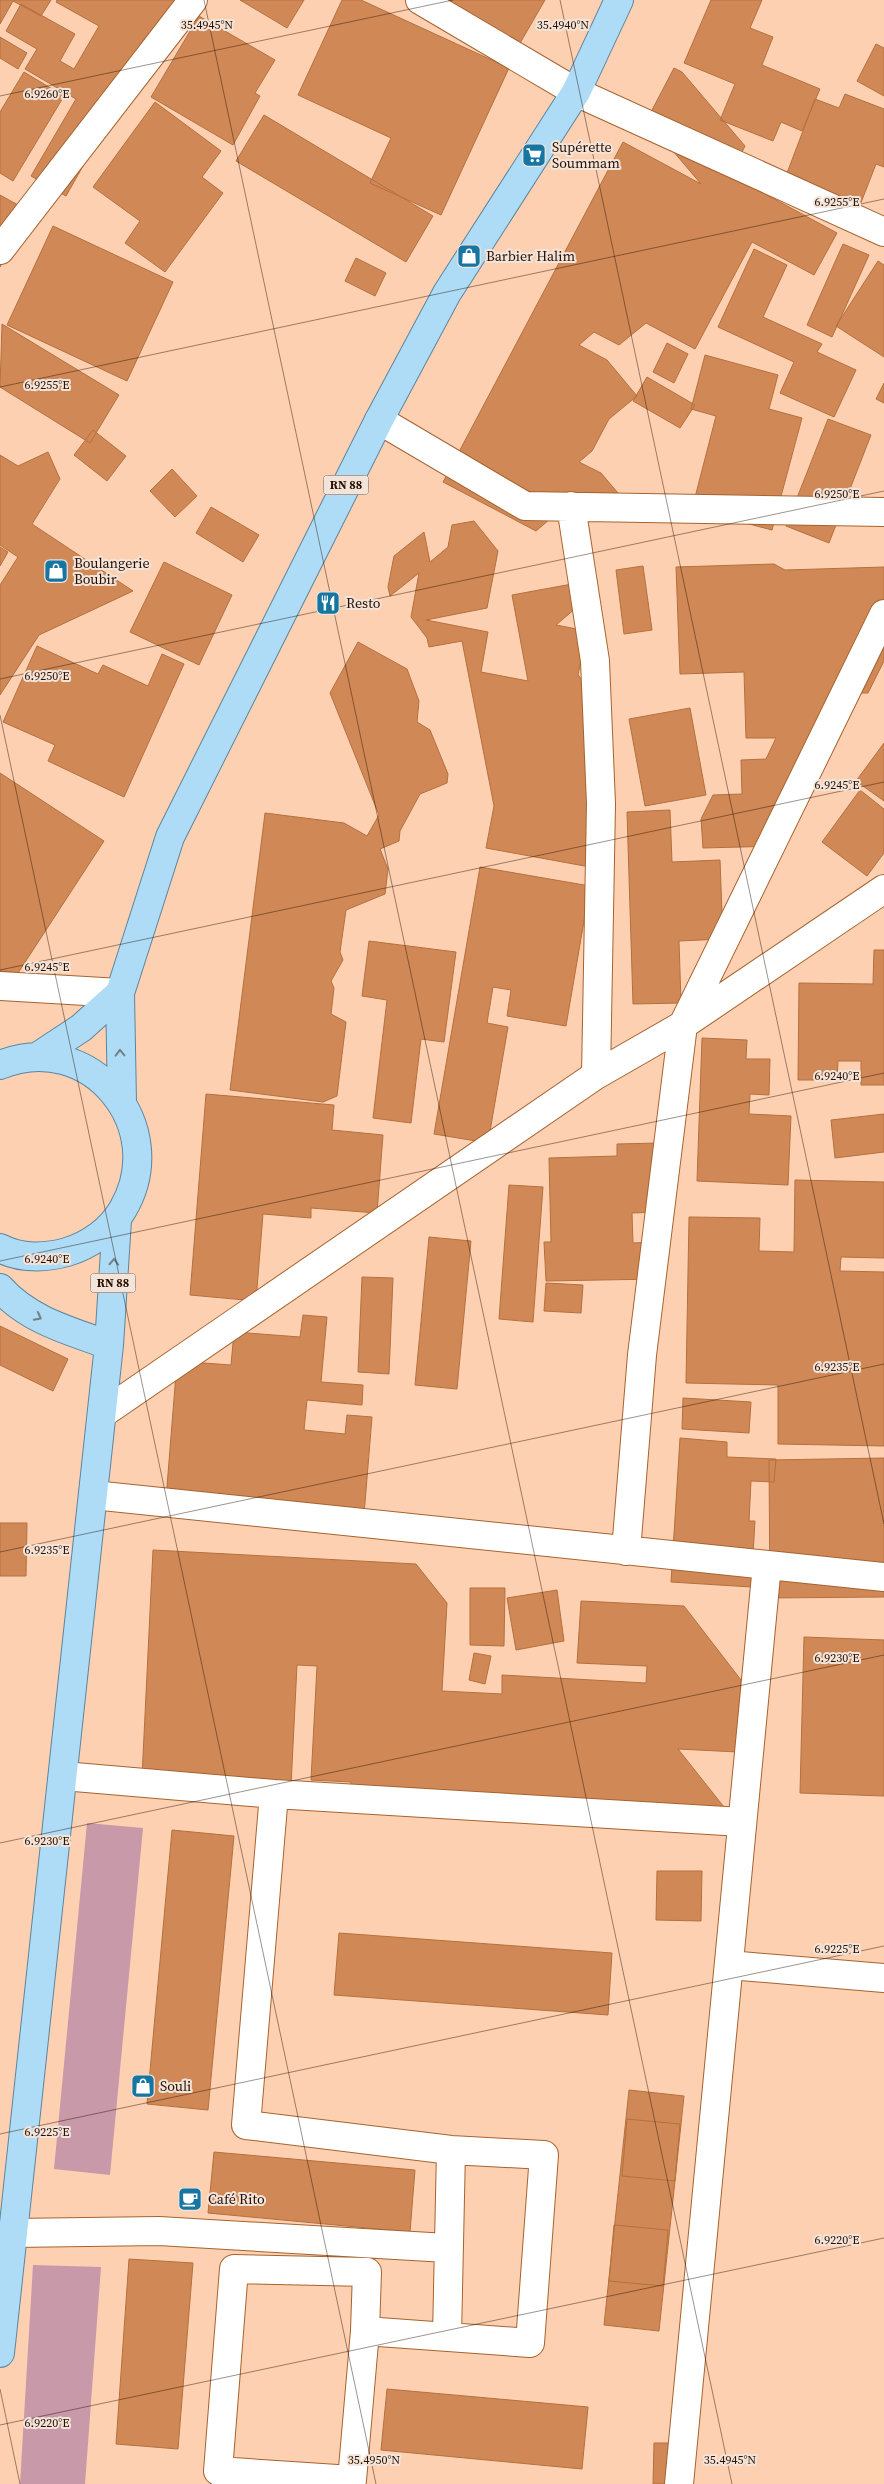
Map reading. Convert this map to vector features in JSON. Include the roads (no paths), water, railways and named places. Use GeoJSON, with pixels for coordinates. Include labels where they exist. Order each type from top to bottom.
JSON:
{"type":"FeatureCollection","features":[{"type":"Feature","properties":{"kind":"main road","name":"RN 88"},"geometry":{"type":"LineString","coordinates":[[122,1102],[120,993],[170,837],[379,420],[447,293],[576,92],[619,0]]}},
{"type":"Feature","properties":{"kind":"main road"},"geometry":{"type":"LineString","coordinates":[[37,1057],[81,1028],[120,993]]}},
{"type":"Feature","properties":{"kind":"main road"},"geometry":{"type":"LineString","coordinates":[[0,1065],[12,1060],[37,1057],[62,1060],[85,1069],[105,1083],[122,1102],[133,1125],[138,1149],[137,1174],[129,1198],[117,1220],[91,1241],[77,1249],[52,1256],[28,1256],[0,1248]]}},
{"type":"Feature","properties":{"kind":"main road","name":"RN 88"},"geometry":{"type":"LineString","coordinates":[[0,2353],[102,1414],[109,1345],[117,1220]]}},
{"type":"Feature","properties":{"kind":"main road"},"geometry":{"type":"LineString","coordinates":[[0,1288],[21,1308],[41,1320],[109,1345]]}},
{"type":"Feature","properties":{"kind":"street"},"geometry":{"type":"LineString","coordinates":[[0,250],[193,0]]}},
{"type":"Feature","properties":{"kind":"street"},"geometry":{"type":"LineString","coordinates":[[420,0],[576,92],[884,232]]}},
{"type":"Feature","properties":{"kind":"street"},"geometry":{"type":"LineString","coordinates":[[379,420],[525,506],[884,512]]}},
{"type":"Feature","properties":{"kind":"street"},"geometry":{"type":"LineString","coordinates":[[571,506],[595,661],[601,804],[596,1075]]}},
{"type":"Feature","properties":{"kind":"street"},"geometry":{"type":"LineString","coordinates":[[626,1551],[642,1355],[683,1025],[884,614]]}},
{"type":"Feature","properties":{"kind":"street"},"geometry":{"type":"LineString","coordinates":[[102,1414],[596,1075],[683,1025],[884,890]]}},
{"type":"Feature","properties":{"kind":"street"},"geometry":{"type":"LineString","coordinates":[[0,986],[120,993]]}},
{"type":"Feature","properties":{"kind":"street"},"geometry":{"type":"LineString","coordinates":[[93,1495],[884,1577]]}},
{"type":"Feature","properties":{"kind":"street"},"geometry":{"type":"LineString","coordinates":[[679,2484],[767,1565]]}},
{"type":"Feature","properties":{"kind":"street"},"geometry":{"type":"LineString","coordinates":[[62,1776],[274,1794],[742,1822]]}},
{"type":"Feature","properties":{"kind":"street"},"geometry":{"type":"LineString","coordinates":[[274,1794],[246,2124],[451,2150],[544,2156],[530,2343],[365,2331]]}},
{"type":"Feature","properties":{"kind":"street"},"geometry":{"type":"LineString","coordinates":[[729,1965],[884,1978]]}},
{"type":"Feature","properties":{"kind":"street"},"geometry":{"type":"LineString","coordinates":[[447,2337],[447,2248],[451,2150]]}},
{"type":"Feature","properties":{"kind":"street"},"geometry":{"type":"LineString","coordinates":[[13,2233],[159,2231],[447,2248]]}},
{"type":"Feature","properties":{"kind":"street"},"geometry":{"type":"LineString","coordinates":[[234,2269],[367,2272],[365,2331],[352,2480],[218,2471],[234,2269]]}},
{"type":"Feature","properties":{"kind":"place","name":"Supérette Soummam"},"geometry":{"type":"Point","coordinates":[534,155]}},
{"type":"Feature","properties":{"kind":"place","name":"Barbier Halim"},"geometry":{"type":"Point","coordinates":[469,256]}},
{"type":"Feature","properties":{"kind":"place","name":"Boulangerie Boubir"},"geometry":{"type":"Point","coordinates":[56,571]}},
{"type":"Feature","properties":{"kind":"place","name":"Resto"},"geometry":{"type":"Point","coordinates":[328,603]}},
{"type":"Feature","properties":{"kind":"place","name":"Souli"},"geometry":{"type":"Point","coordinates":[143,2086]}},
{"type":"Feature","properties":{"kind":"place","name":"Café Rito"},"geometry":{"type":"Point","coordinates":[190,2199]}}]}
